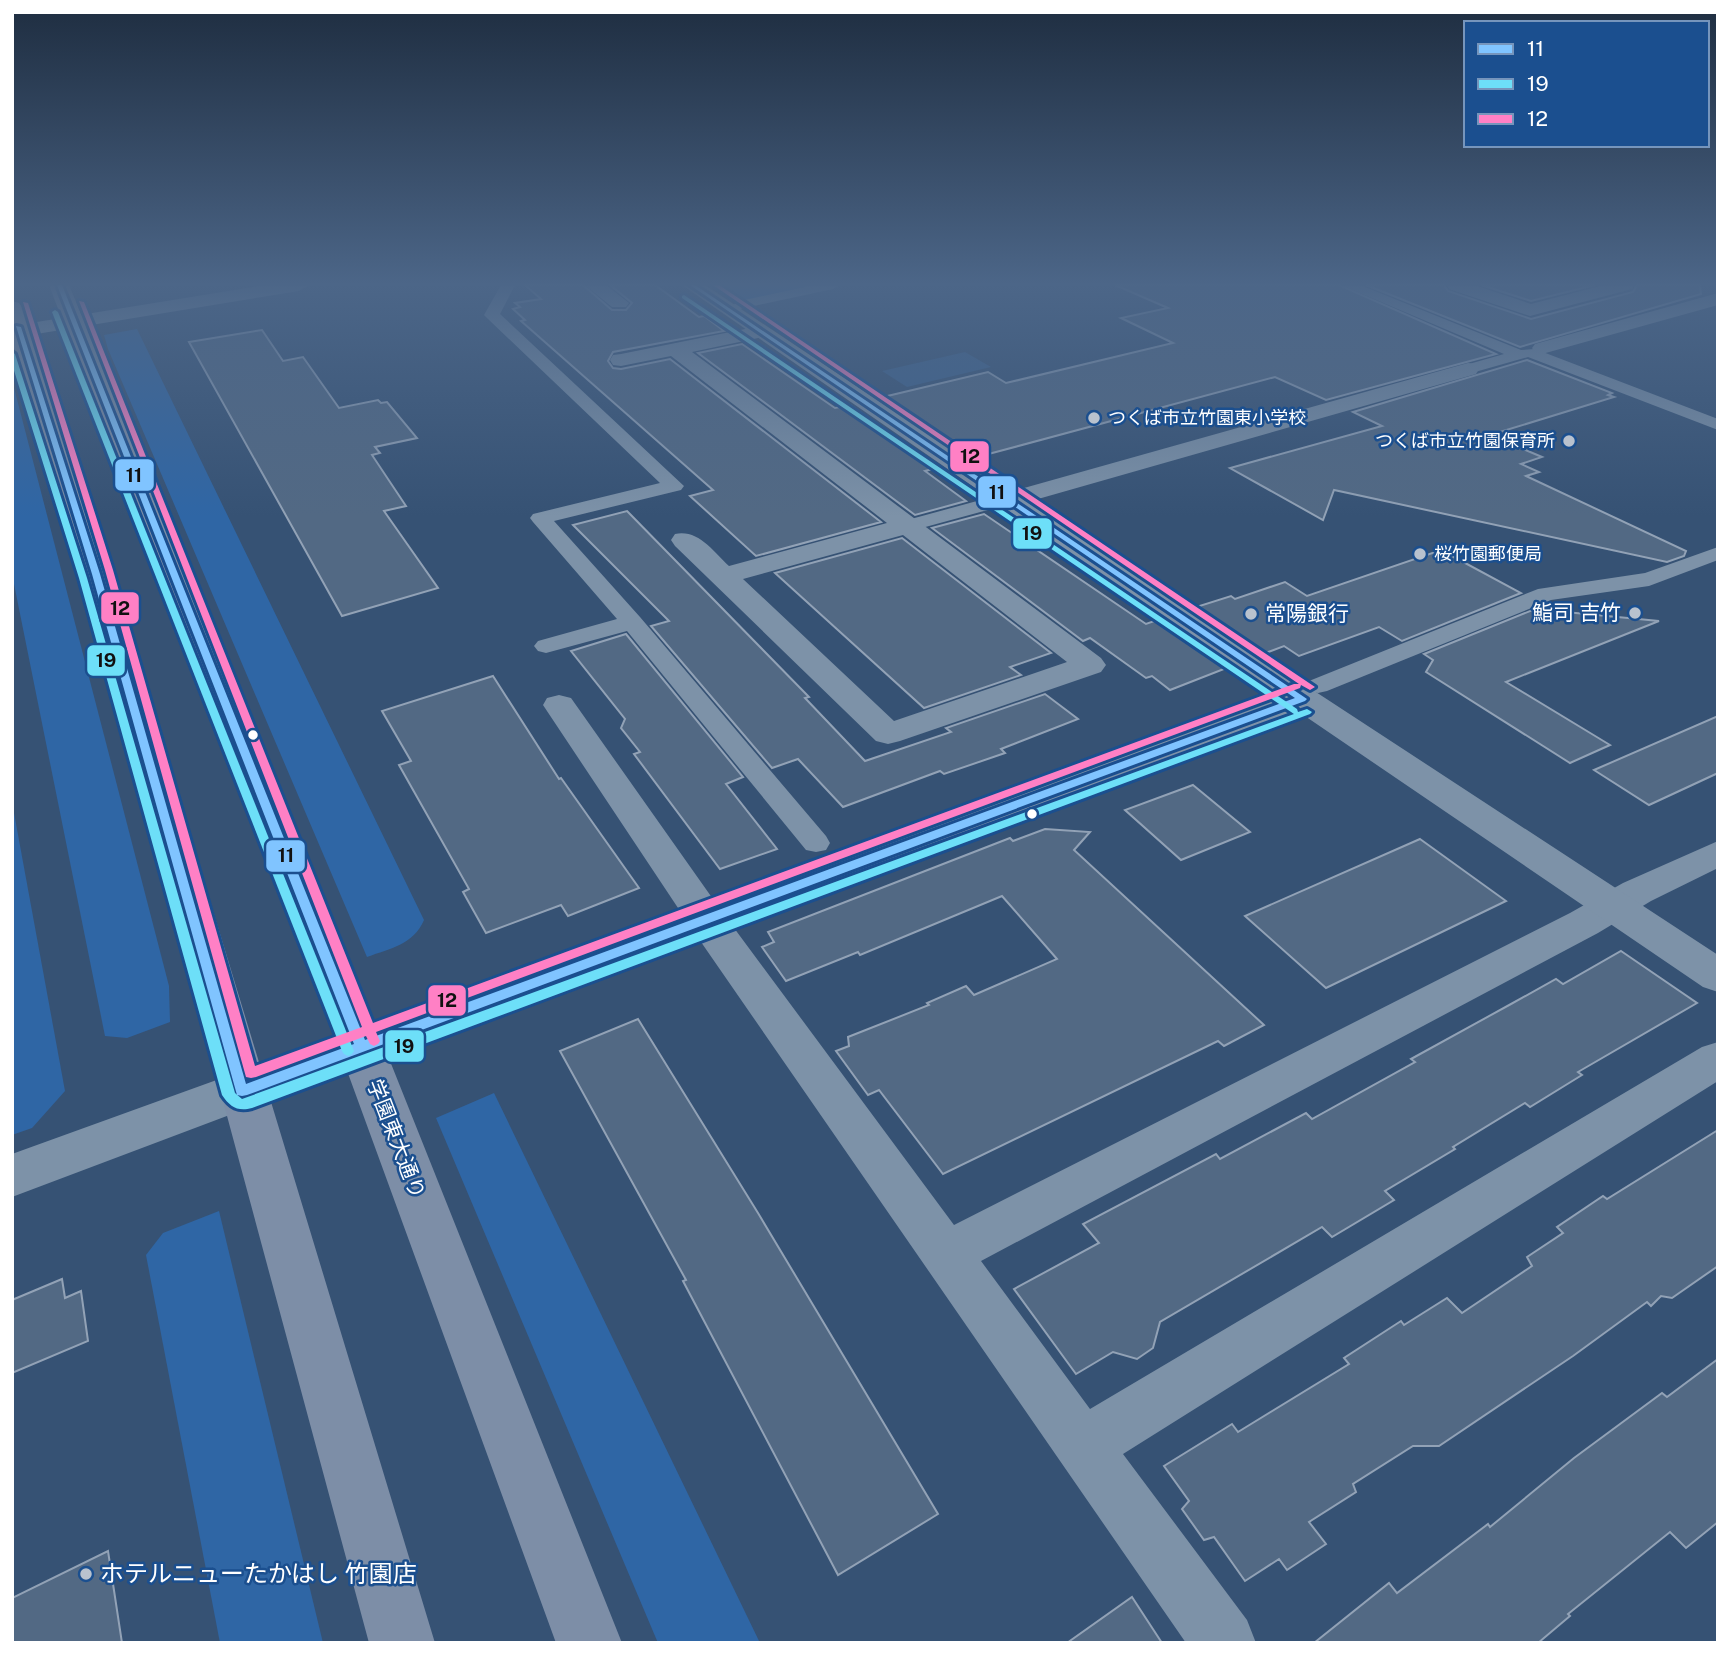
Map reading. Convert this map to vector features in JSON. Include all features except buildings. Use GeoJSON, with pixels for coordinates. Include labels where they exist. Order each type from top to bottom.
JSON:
{"type":"FeatureCollection","features":[{"type":"Feature","properties":{"kind":"main road"},"geometry":{"type":"LineString","coordinates":[[26,362],[96,574],[402,1643]]}},
{"type":"Feature","properties":{"kind":"main road","name":"学園東大通り"},"geometry":{"type":"LineString","coordinates":[[90,362],[361,1046],[589,1643]]}},
{"type":"Feature","properties":{"kind":"street"},"geometry":{"type":"LineString","coordinates":[[542,362],[674,486],[540,518],[632,622],[816,843]]}},
{"type":"Feature","properties":{"kind":"street"},"geometry":{"type":"LineString","coordinates":[[685,540],[888,734],[1090,665],[692,362]]}},
{"type":"Feature","properties":{"kind":"street"},"geometry":{"type":"LineString","coordinates":[[802,362],[998,502],[1310,692],[1718,976]]}},
{"type":"Feature","properties":{"kind":"street"},"geometry":{"type":"LineString","coordinates":[[723,576],[998,502],[1493,362]]}},
{"type":"Feature","properties":{"kind":"street"},"geometry":{"type":"LineString","coordinates":[[1557,362],[1718,425]]}},
{"type":"Feature","properties":{"kind":"street"},"geometry":{"type":"LineString","coordinates":[[12,1176],[1310,692],[1546,594],[1649,579],[1718,553]]}},
{"type":"Feature","properties":{"kind":"street"},"geometry":{"type":"LineString","coordinates":[[546,646],[632,622]]}},
{"type":"Feature","properties":{"kind":"street"},"geometry":{"type":"LineString","coordinates":[[559,705],[706,919],[1224,1643]]}},
{"type":"Feature","properties":{"kind":"street"},"geometry":{"type":"LineString","coordinates":[[946,1255],[1613,905],[1718,853]]}},
{"type":"Feature","properties":{"kind":"street"},"geometry":{"type":"LineString","coordinates":[[1083,1446],[1718,1059]]}},
{"type":"Feature","properties":{"kind":"shaded area"},"geometry":{"type":"Polygon","coordinates":[[[114,362],[153,362],[424,920],[407,940],[367,957],[114,362]]]}},
{"type":"Feature","properties":{"kind":"shaded area"},"geometry":{"type":"Polygon","coordinates":[[[920,362],[983,362],[991,367],[907,387],[882,371],[920,362]]]}},
{"type":"Feature","properties":{"kind":"shaded area"},"geometry":{"type":"Polygon","coordinates":[[[12,380],[169,986],[170,1022],[127,1038],[105,1036],[12,574],[12,380]]]}},
{"type":"Feature","properties":{"kind":"shaded area"},"geometry":{"type":"Polygon","coordinates":[[[12,802],[65,1091],[32,1128],[12,1135],[12,802]]]}},
{"type":"Feature","properties":{"kind":"shaded area"},"geometry":{"type":"Polygon","coordinates":[[[494,1093],[760,1643],[658,1643],[436,1118],[494,1093]]]}},
{"type":"Feature","properties":{"kind":"shaded area"},"geometry":{"type":"Polygon","coordinates":[[[219,1211],[323,1643],[220,1643],[146,1255],[163,1233],[219,1211]]]}},
{"type":"Feature","properties":{"kind":"transit line","name":"19"},"geometry":{"type":"LineString","coordinates":[[15,362],[83,578],[229,1095],[239,1105],[1307,712]]}},
{"type":"Feature","properties":{"kind":"transit line","name":"11"},"geometry":{"type":"LineString","coordinates":[[29,362],[96,574],[242,1091]]}},
{"type":"Feature","properties":{"kind":"transit line","name":"12"},"geometry":{"type":"LineString","coordinates":[[44,362],[109,570],[251,1073],[1297,686]]}},
{"type":"Feature","properties":{"kind":"transit line","name":"19"},"geometry":{"type":"LineString","coordinates":[[75,362],[348,1051]]}},
{"type":"Feature","properties":{"kind":"transit line","name":"11"},"geometry":{"type":"LineString","coordinates":[[90,362],[361,1046]]}},
{"type":"Feature","properties":{"kind":"transit line","name":"12"},"geometry":{"type":"LineString","coordinates":[[105,362],[374,1041]]}},
{"type":"Feature","properties":{"kind":"transit line","name":"19"},"geometry":{"type":"LineString","coordinates":[[780,362],[1294,711]]}},
{"type":"Feature","properties":{"kind":"transit line","name":"11"},"geometry":{"type":"LineString","coordinates":[[806,362],[1302,699]]}},
{"type":"Feature","properties":{"kind":"transit line","name":"12"},"geometry":{"type":"LineString","coordinates":[[830,362],[1310,687]]}},
{"type":"Feature","properties":{"kind":"transit line","name":"11"},"geometry":{"type":"LineString","coordinates":[[242,1091],[1302,699]]}},
{"type":"Feature","properties":{"kind":"place","name":"つくば市立竹園東小学校"},"geometry":{"type":"Point","coordinates":[1094,418]}},
{"type":"Feature","properties":{"kind":"place","name":"つくば市立竹園保育所"},"geometry":{"type":"Point","coordinates":[1569,441]}},
{"type":"Feature","properties":{"kind":"place","name":"桜竹園郵便局"},"geometry":{"type":"Point","coordinates":[1420,554]}},
{"type":"Feature","properties":{"kind":"place","name":"鮨司 吉竹"},"geometry":{"type":"Point","coordinates":[1635,613]}},
{"type":"Feature","properties":{"kind":"place","name":"常陽銀行"},"geometry":{"type":"Point","coordinates":[1251,614]}},
{"type":"Feature","properties":{"kind":"place","name":"ホテルニューたかはし 竹園店"},"geometry":{"type":"Point","coordinates":[86,1574]}}]}
